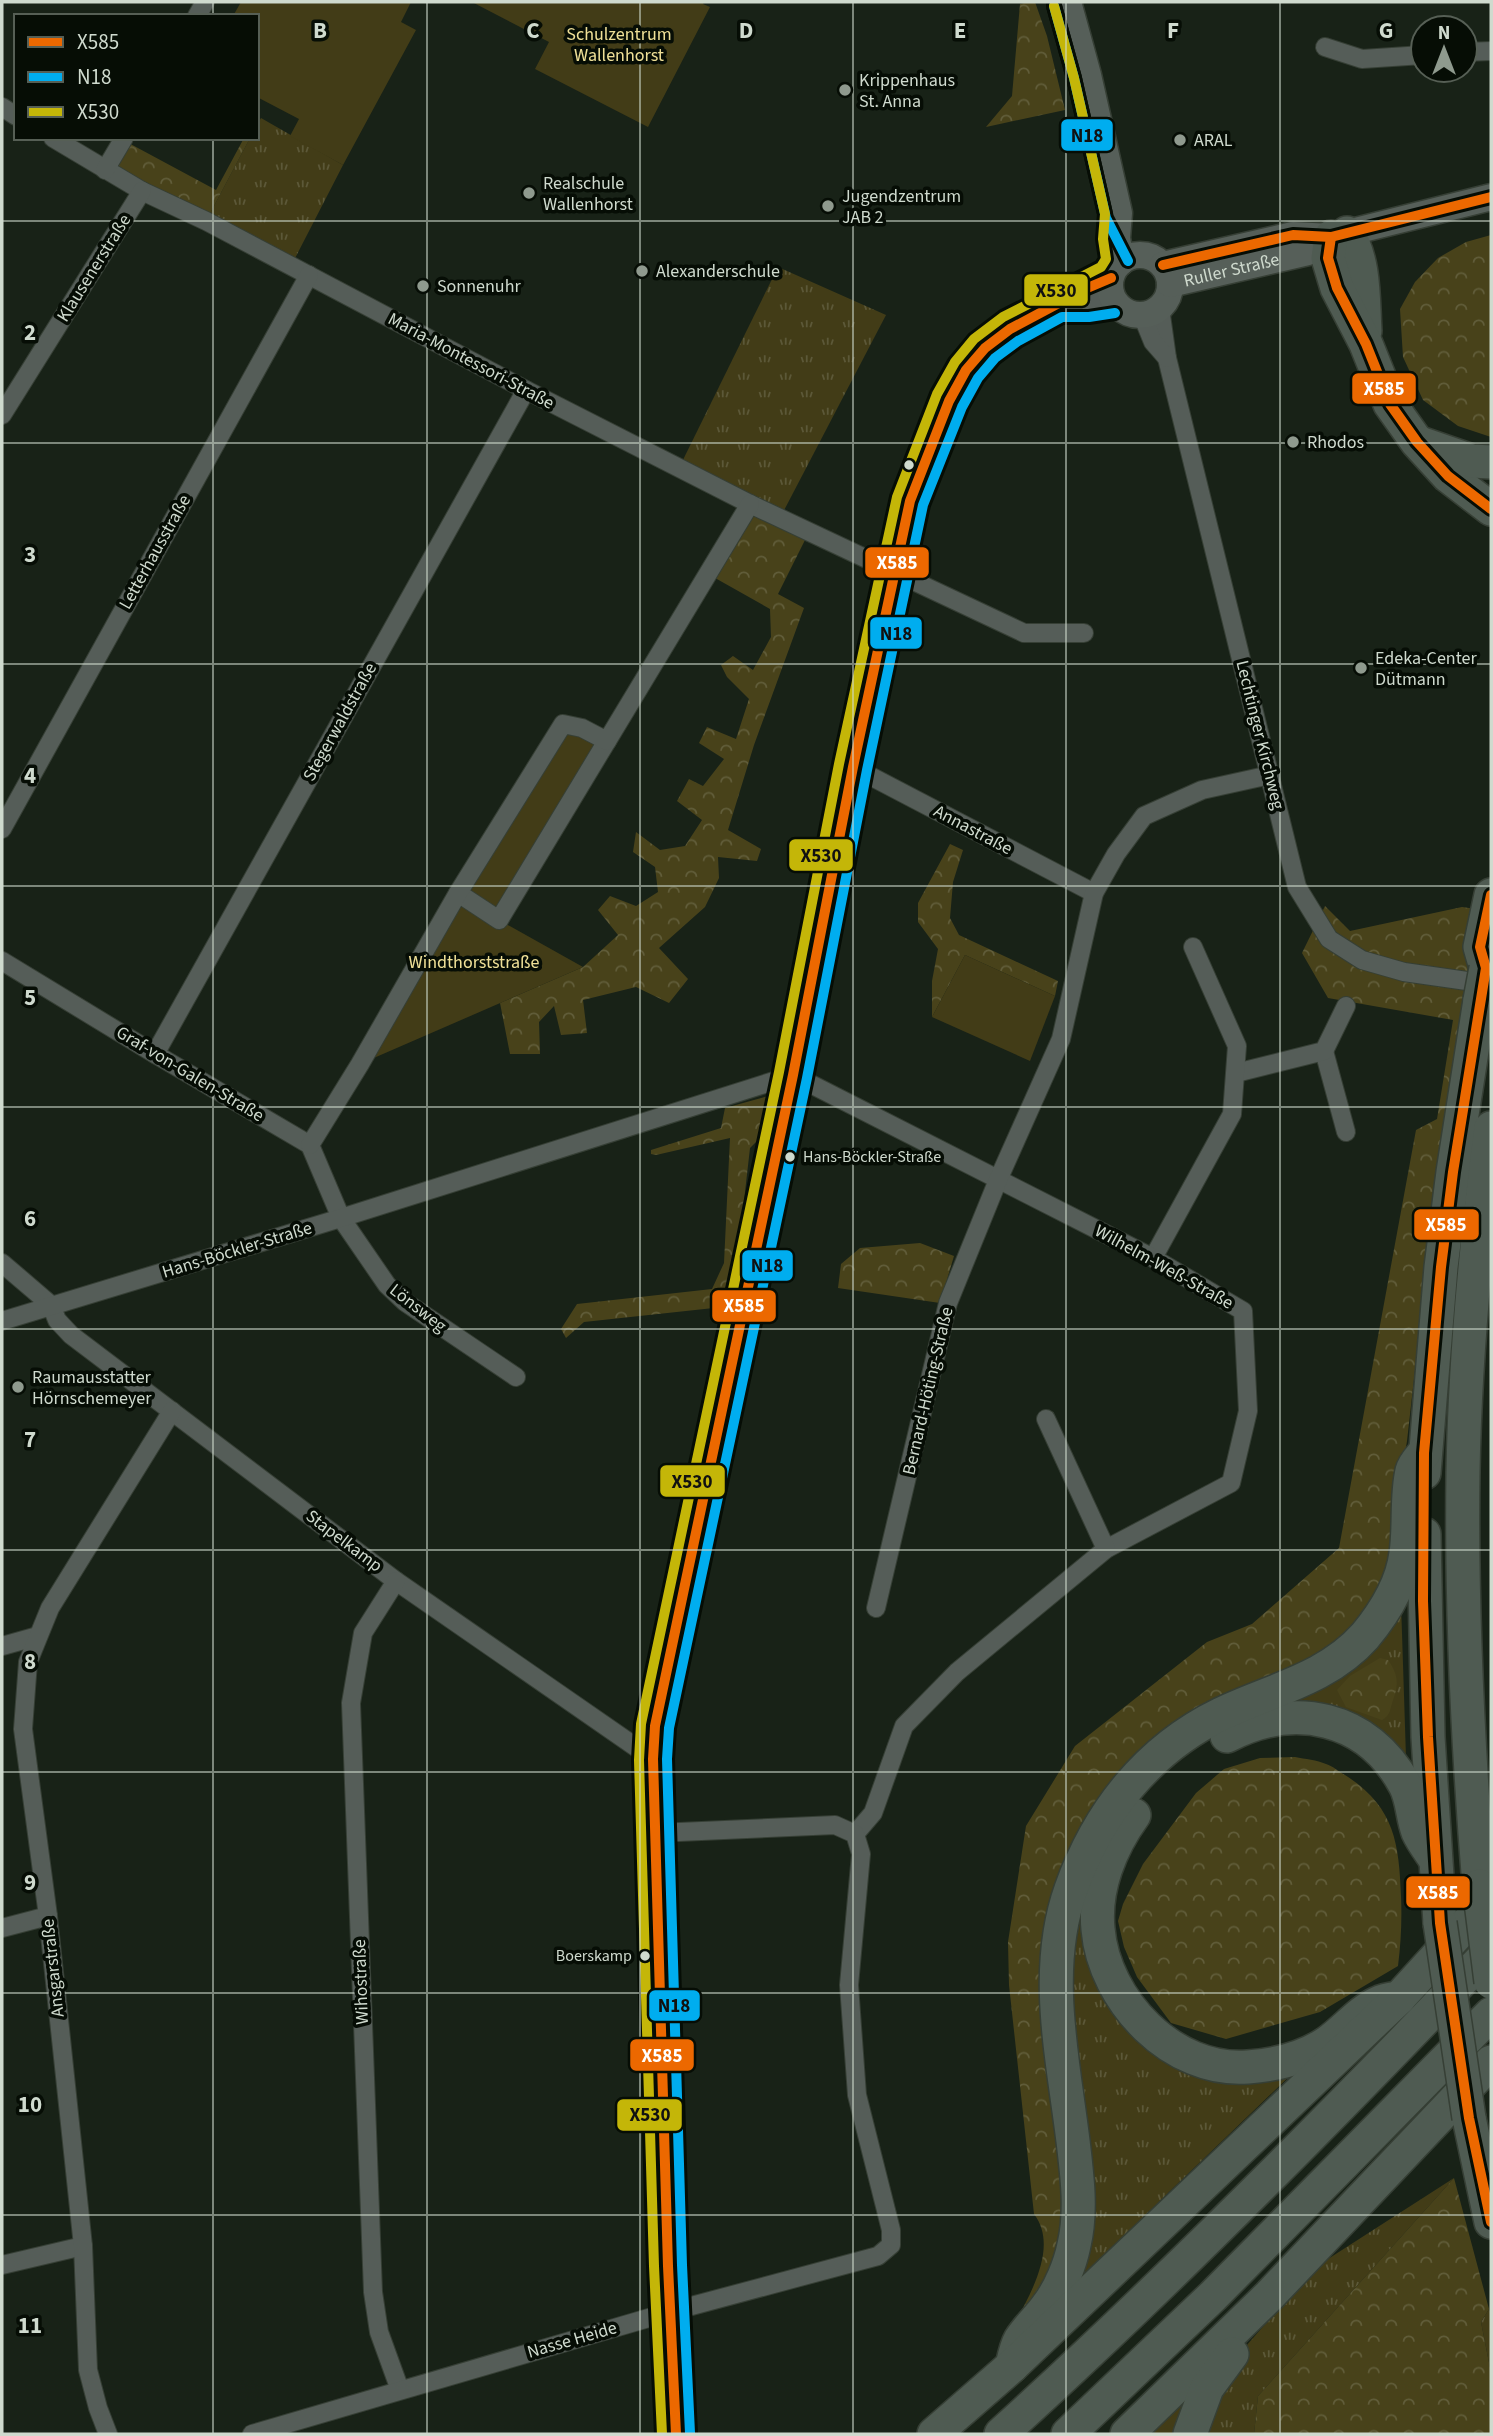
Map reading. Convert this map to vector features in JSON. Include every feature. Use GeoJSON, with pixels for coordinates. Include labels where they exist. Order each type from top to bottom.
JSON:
{"type":"FeatureCollection","features":[{"type":"Feature","properties":{"kind":"highway"},"geometry":{"type":"LineString","coordinates":[[1339,235],[1328,258],[1337,288],[1366,344],[1390,404],[1417,442],[1448,477],[1491,509]]}},
{"type":"Feature","properties":{"kind":"highway"},"geometry":{"type":"LineString","coordinates":[[1417,442],[1472,461],[1491,462]]}},
{"type":"Feature","properties":{"kind":"highway"},"geometry":{"type":"LineString","coordinates":[[1491,895],[1480,947],[1487,969],[1453,1172],[1443,1253],[1424,1453],[1424,1615],[1440,1923],[1469,2118],[1491,2222]]}},
{"type":"Feature","properties":{"kind":"highway"},"geometry":{"type":"LineString","coordinates":[[1491,1128],[1474,1273],[1463,1470],[1470,1769],[1485,1892],[1491,1982]]}},
{"type":"Feature","properties":{"kind":"highway"},"geometry":{"type":"LineString","coordinates":[[1463,1470],[1477,1445],[1487,1317],[1491,1304]]}},
{"type":"Feature","properties":{"kind":"highway"},"geometry":{"type":"LineString","coordinates":[[1012,2366],[1019,2342],[1049,2304],[1063,2278],[1074,2245],[1078,2210],[1077,2174],[1057,2010],[1056,1969],[1060,1932],[1070,1892],[1087,1850],[1108,1812],[1153,1758],[1188,1732],[1221,1714],[1314,1676],[1339,1660],[1363,1638],[1384,1612],[1398,1584],[1406,1555],[1412,1469],[1424,1453]]}},
{"type":"Feature","properties":{"kind":"highway"},"geometry":{"type":"LineString","coordinates":[[1399,1998],[1377,2004],[1325,2044],[1299,2057],[1273,2065],[1234,2067],[1214,2065],[1190,2057],[1167,2044],[1140,2021],[1118,1992],[1105,1961],[1098,1930],[1098,1902],[1106,1866],[1120,1834],[1151,1792],[1178,1766],[1242,1728],[1273,1719],[1302,1717],[1331,1722],[1363,1735],[1389,1759],[1407,1788],[1417,1830],[1435,1859]]}},
{"type":"Feature","properties":{"kind":"highway"},"geometry":{"type":"LineString","coordinates":[[934,2434],[1012,2366],[1399,1998],[1485,1892]]}},
{"type":"Feature","properties":{"kind":"highway"},"geometry":{"type":"LineString","coordinates":[[1001,2434],[1307,2141],[1491,1950]]}},
{"type":"Feature","properties":{"kind":"highway"},"geometry":{"type":"LineString","coordinates":[[1068,2434],[1232,2277],[1491,2014]]}},
{"type":"Feature","properties":{"kind":"highway"},"geometry":{"type":"LineString","coordinates":[[1127,2434],[1269,2295],[1491,2062]]}},
{"type":"Feature","properties":{"kind":"highway"},"geometry":{"type":"LineString","coordinates":[[1190,2434],[1207,2388],[1233,2353],[1269,2295]]}},
{"type":"Feature","properties":{"kind":"street"},"geometry":{"type":"LineString","coordinates":[[676,2434],[669,2312],[653,1759],[655,1726],[793,1076],[853,767],[910,500],[937,428],[966,370],[985,348],[1010,329],[1058,303],[1140,283],[1132,234],[1119,213],[1088,75],[1068,2]]}},
{"type":"Feature","properties":{"kind":"street"},"geometry":{"type":"LineString","coordinates":[[1325,47],[1362,59],[1409,56]]}},
{"type":"Feature","properties":{"kind":"street","name":"Maria-Montessori-Straße"},"geometry":{"type":"LineString","coordinates":[[56,140],[142,191],[750,504],[1024,633],[1084,633]]}},
{"type":"Feature","properties":{"kind":"street"},"geometry":{"type":"LineString","coordinates":[[105,170],[123,140]]}},
{"type":"Feature","properties":{"kind":"street","name":"Klausenerstraße"},"geometry":{"type":"LineString","coordinates":[[2,415],[142,191]]}},
{"type":"Feature","properties":{"kind":"street","name":"Ruller Straße"},"geometry":{"type":"LineString","coordinates":[[1140,283],[1293,235],[1339,235],[1491,197]]}},
{"type":"Feature","properties":{"kind":"street","name":"Letterhausstraße"},"geometry":{"type":"LineString","coordinates":[[2,829],[309,275]]}},
{"type":"Feature","properties":{"kind":"street","name":"Lechtinger Kirchweg"},"geometry":{"type":"LineString","coordinates":[[1140,283],[1167,358],[1297,887],[1329,939],[1363,960],[1405,972],[1487,969]]}},
{"type":"Feature","properties":{"kind":"street","name":"Stegerwaldstraße"},"geometry":{"type":"LineString","coordinates":[[155,1054],[526,390]]}},
{"type":"Feature","properties":{"kind":"street"},"geometry":{"type":"LineString","coordinates":[[458,893],[499,920],[750,504]]}},
{"type":"Feature","properties":{"kind":"street"},"geometry":{"type":"LineString","coordinates":[[341,1218],[310,1145],[458,893],[563,724],[582,728],[607,741]]}},
{"type":"Feature","properties":{"kind":"street","name":"Annastraße"},"geometry":{"type":"LineString","coordinates":[[853,767],[1094,893]]}},
{"type":"Feature","properties":{"kind":"street","name":"Bernard-Höting-Straße"},"geometry":{"type":"LineString","coordinates":[[876,1608],[948,1303],[998,1180],[1061,1039],[1094,893],[1116,854],[1144,816],[1202,790],[1270,775]]}},
{"type":"Feature","properties":{"kind":"street"},"geometry":{"type":"LineString","coordinates":[[1153,1258],[1232,1114],[1237,1046],[1193,947]]}},
{"type":"Feature","properties":{"kind":"street","name":"Graf-von-Galen-Straße"},"geometry":{"type":"LineString","coordinates":[[2,961],[310,1145]]}},
{"type":"Feature","properties":{"kind":"street"},"geometry":{"type":"LineString","coordinates":[[1346,1006],[1324,1051],[1346,1132]]}},
{"type":"Feature","properties":{"kind":"street"},"geometry":{"type":"LineString","coordinates":[[1236,1073],[1324,1051]]}},
{"type":"Feature","properties":{"kind":"street","name":"Wilhelm-Weß-Straße"},"geometry":{"type":"LineString","coordinates":[[793,1076],[1153,1258],[1243,1311],[1248,1411],[1231,1483],[1106,1549],[957,1672],[904,1726],[873,1812],[855,1834]]}},
{"type":"Feature","properties":{"kind":"street","name":"Hans-Böckler-Straße"},"geometry":{"type":"LineString","coordinates":[[2,1321],[793,1076]]}},
{"type":"Feature","properties":{"kind":"street","name":"Lönsweg"},"geometry":{"type":"LineString","coordinates":[[341,1218],[387,1285],[405,1302],[516,1377]]}},
{"type":"Feature","properties":{"kind":"street","name":"Stapelkamp"},"geometry":{"type":"LineString","coordinates":[[2,1263],[51,1306],[57,1320],[71,1335],[396,1581],[653,1759]]}},
{"type":"Feature","properties":{"kind":"street","name":"Ansgarstraße"},"geometry":{"type":"LineString","coordinates":[[108,2434],[88,2370],[83,2246],[48,1916],[23,1729],[28,1662],[50,1608],[172,1411]]}},
{"type":"Feature","properties":{"kind":"street"},"geometry":{"type":"LineString","coordinates":[[1046,1419],[1106,1549]]}},
{"type":"Feature","properties":{"kind":"street","name":"Wihostraße"},"geometry":{"type":"LineString","coordinates":[[396,1581],[363,1633],[351,1703],[373,2292],[379,2332],[400,2390]]}},
{"type":"Feature","properties":{"kind":"street"},"geometry":{"type":"LineString","coordinates":[[2,1646],[38,1636]]}},
{"type":"Feature","properties":{"kind":"street"},"geometry":{"type":"LineString","coordinates":[[656,1833],[835,1825],[855,1834]]}},
{"type":"Feature","properties":{"kind":"street","name":"Nasse Heide"},"geometry":{"type":"LineString","coordinates":[[252,2434],[669,2312],[878,2256],[891,2245],[891,2230],[857,2095],[849,1985],[860,1854],[855,1834]]}},
{"type":"Feature","properties":{"kind":"street"},"geometry":{"type":"LineString","coordinates":[[2,1928],[48,1916]]}},
{"type":"Feature","properties":{"kind":"street"},"geometry":{"type":"LineString","coordinates":[[2,2264],[83,2246]]}},
{"type":"Feature","properties":{"kind":"green space"},"geometry":{"type":"Polygon","coordinates":[[[241,2],[411,2],[401,22],[416,30],[343,165],[290,136],[299,119],[259,98],[259,14],[234,14],[241,2]]]}},
{"type":"Feature","properties":{"kind":"green space","name":"Schulzentrum Wallenhorst"},"geometry":{"type":"Polygon","coordinates":[[[472,2],[704,2],[703,4],[710,7],[648,127],[535,69],[549,42],[472,2]]]}},
{"type":"Feature","properties":{"kind":"green space"},"geometry":{"type":"Polygon","coordinates":[[[1035,2],[1047,36],[1065,110],[986,127],[1012,96],[1020,4],[1035,2]]]}},
{"type":"Feature","properties":{"kind":"green space"},"geometry":{"type":"Polygon","coordinates":[[[261,118],[343,165],[291,266],[206,221],[249,140],[259,140],[261,118]]]}},
{"type":"Feature","properties":{"kind":"green space"},"geometry":{"type":"Polygon","coordinates":[[[123,140],[216,190],[243,140],[249,140],[206,221],[105,170],[123,140]]]}},
{"type":"Feature","properties":{"kind":"green space"},"geometry":{"type":"Polygon","coordinates":[[[1491,235],[1491,437],[1458,426],[1423,400],[1403,357],[1400,309],[1415,282],[1438,258],[1466,242],[1491,235]]]}},
{"type":"Feature","properties":{"kind":"green space"},"geometry":{"type":"Polygon","coordinates":[[[778,267],[886,315],[780,518],[679,468],[778,267]]]}},
{"type":"Feature","properties":{"kind":"green space"},"geometry":{"type":"Polygon","coordinates":[[[750,504],[809,532],[778,594],[804,608],[754,745],[728,830],[761,849],[757,861],[718,857],[719,878],[705,907],[659,948],[688,979],[669,1003],[636,987],[583,1000],[587,1033],[561,1035],[554,1006],[539,1022],[540,1054],[510,1054],[500,1003],[583,967],[618,935],[598,910],[610,896],[636,906],[658,892],[655,867],[633,852],[636,832],[660,850],[685,846],[702,820],[677,801],[689,779],[703,786],[724,759],[699,743],[707,727],[736,739],[749,699],[727,677],[721,665],[733,656],[753,670],[771,637],[770,609],[708,574],[750,504]]]}},
{"type":"Feature","properties":{"kind":"green space","name":"Windthorststraße"},"geometry":{"type":"Polygon","coordinates":[[[563,724],[607,741],[499,920],[583,967],[360,1064],[563,724]]]}},
{"type":"Feature","properties":{"kind":"green space"},"geometry":{"type":"Polygon","coordinates":[[[950,844],[963,850],[953,882],[950,918],[959,935],[1058,981],[1055,996],[965,955],[932,1017],[932,981],[938,949],[918,922],[918,903],[950,844]]]}},
{"type":"Feature","properties":{"kind":"green space"},"geometry":{"type":"Polygon","coordinates":[[[1325,906],[1350,931],[1462,907],[1483,910],[1433,1210],[1407,1441],[1384,1580],[1376,1598],[1330,1652],[1213,1707],[1063,1887],[1067,2171],[1059,2262],[1002,2347],[1036,2281],[1044,2246],[1042,2229],[1034,2214],[1009,1985],[1008,1942],[1026,1826],[1075,1746],[1207,1642],[1252,1624],[1339,1548],[1416,1130],[1437,1119],[1453,1020],[1328,998],[1302,953],[1325,906]]]}},
{"type":"Feature","properties":{"kind":"green space"},"geometry":{"type":"Polygon","coordinates":[[[965,955],[1055,996],[1030,1061],[932,1017],[965,955]]]}},
{"type":"Feature","properties":{"kind":"green space"},"geometry":{"type":"Polygon","coordinates":[[[776,1094],[766,1132],[750,1148],[732,1306],[584,1322],[566,1338],[561,1329],[577,1304],[712,1289],[724,1263],[730,1138],[656,1155],[651,1154],[651,1150],[721,1128],[725,1108],[776,1094]]]}},
{"type":"Feature","properties":{"kind":"green space"},"geometry":{"type":"Polygon","coordinates":[[[920,1243],[954,1256],[940,1303],[838,1288],[841,1264],[860,1248],[920,1243]]]}},
{"type":"Feature","properties":{"kind":"green space"},"geometry":{"type":"Polygon","coordinates":[[[1401,1603],[1406,1758],[1277,1706],[1401,1603]]]}},
{"type":"Feature","properties":{"kind":"green space"},"geometry":{"type":"Polygon","coordinates":[[[1380,1658],[1388,1660],[1396,1675],[1397,1684],[1390,1711],[1382,1720],[1346,1707],[1337,1690],[1350,1676],[1380,1658]]]}},
{"type":"Feature","properties":{"kind":"green space"},"geometry":{"type":"Polygon","coordinates":[[[1295,1757],[1329,1765],[1361,1787],[1374,1799],[1391,1827],[1400,1877],[1401,1940],[1398,1966],[1320,2012],[1226,2039],[1171,2023],[1137,1977],[1124,1947],[1118,1921],[1123,1904],[1143,1864],[1196,1793],[1224,1769],[1260,1758],[1295,1757]]]}},
{"type":"Feature","properties":{"kind":"green space"},"geometry":{"type":"Polygon","coordinates":[[[1088,1901],[1153,2044],[1298,2068],[1068,2294],[1067,1990],[1075,1924],[1088,1901]]]}},
{"type":"Feature","properties":{"kind":"green space"},"geometry":{"type":"Polygon","coordinates":[[[1454,2178],[1258,2396],[1254,2434],[1199,2434],[1233,2361],[1314,2268],[1454,2178]]]}},
{"type":"Feature","properties":{"kind":"green space"},"geometry":{"type":"Polygon","coordinates":[[[1454,2178],[1489,2309],[1481,2322],[1491,2373],[1491,2434],[1254,2434],[1258,2396],[1454,2178]]]}},
{"type":"Feature","properties":{"kind":"green space"},"geometry":{"type":"Polygon","coordinates":[[[1489,2309],[1491,2314],[1491,2373],[1481,2322],[1489,2309]]]}},
{"type":"Feature","properties":{"kind":"green space"},"geometry":{"type":"Polygon","coordinates":[[[1191,2391],[1181,2434],[1145,2434],[1191,2391]]]}},
{"type":"Feature","properties":{"kind":"transit line","name":"N18"},"geometry":{"type":"LineString","coordinates":[[1054,6],[1074,78],[1106,218],[1128,261]]}},
{"type":"Feature","properties":{"kind":"transit line","name":"X530"},"geometry":{"type":"LineString","coordinates":[[662,2434],[654,2266],[639,1760],[641,1724],[779,1072],[839,764],[897,497],[937,394],[955,362],[974,339],[1003,317],[1101,267],[1106,259],[1103,239],[1105,214],[1074,78],[1054,6]]}},
{"type":"Feature","properties":{"kind":"transit line","name":"X585"},"geometry":{"type":"LineString","coordinates":[[1163,265],[1293,235],[1331,237],[1491,197]]}},
{"type":"Feature","properties":{"kind":"transit line","name":"X585"},"geometry":{"type":"LineString","coordinates":[[1331,237],[1328,258],[1337,288],[1366,344],[1390,404],[1417,442],[1448,476],[1491,509]]}},
{"type":"Feature","properties":{"kind":"transit line","name":"X585"},"geometry":{"type":"LineString","coordinates":[[676,2434],[668,2266],[653,1759],[655,1726],[793,1075],[853,767],[910,501],[949,401],[966,370],[985,348],[1010,329],[1111,278]]}},
{"type":"Feature","properties":{"kind":"transit line","name":"N18"},"geometry":{"type":"LineString","coordinates":[[690,2433],[682,2265],[667,1759],[669,1728],[807,1078],[867,770],[923,505],[962,407],[978,378],[995,358],[1018,341],[1062,317],[1115,313]]}},
{"type":"Feature","properties":{"kind":"transit line","name":"X585"},"geometry":{"type":"LineString","coordinates":[[1491,895],[1480,947],[1486,968],[1453,1172],[1441,1267],[1424,1453],[1423,1601],[1428,1737],[1440,1923],[1469,2118],[1491,2222]]}},
{"type":"Feature","properties":{"kind":"place","name":"Krippenhaus St. Anna"},"geometry":{"type":"Point","coordinates":[845,90]}},
{"type":"Feature","properties":{"kind":"place","name":"ARAL"},"geometry":{"type":"Point","coordinates":[1180,140]}},
{"type":"Feature","properties":{"kind":"place","name":"Realschule Wallenhorst"},"geometry":{"type":"Point","coordinates":[529,193]}},
{"type":"Feature","properties":{"kind":"place","name":"Jugendzentrum JAB 2"},"geometry":{"type":"Point","coordinates":[828,206]}},
{"type":"Feature","properties":{"kind":"place","name":"Alexanderschule"},"geometry":{"type":"Point","coordinates":[642,271]}},
{"type":"Feature","properties":{"kind":"place","name":"Sonnenuhr"},"geometry":{"type":"Point","coordinates":[423,286]}},
{"type":"Feature","properties":{"kind":"place","name":"Rhodos"},"geometry":{"type":"Point","coordinates":[1293,442]}},
{"type":"Feature","properties":{"kind":"place","name":"Edeka-Center Dütmann"},"geometry":{"type":"Point","coordinates":[1361,668]}},
{"type":"Feature","properties":{"kind":"place","name":"Hans-Böckler-Straße"},"geometry":{"type":"Point","coordinates":[790,1157]}},
{"type":"Feature","properties":{"kind":"place","name":"Raumausstatter Hörnschemeyer"},"geometry":{"type":"Point","coordinates":[18,1387]}},
{"type":"Feature","properties":{"kind":"place","name":"Boerskamp"},"geometry":{"type":"Point","coordinates":[645,1956]}}]}
